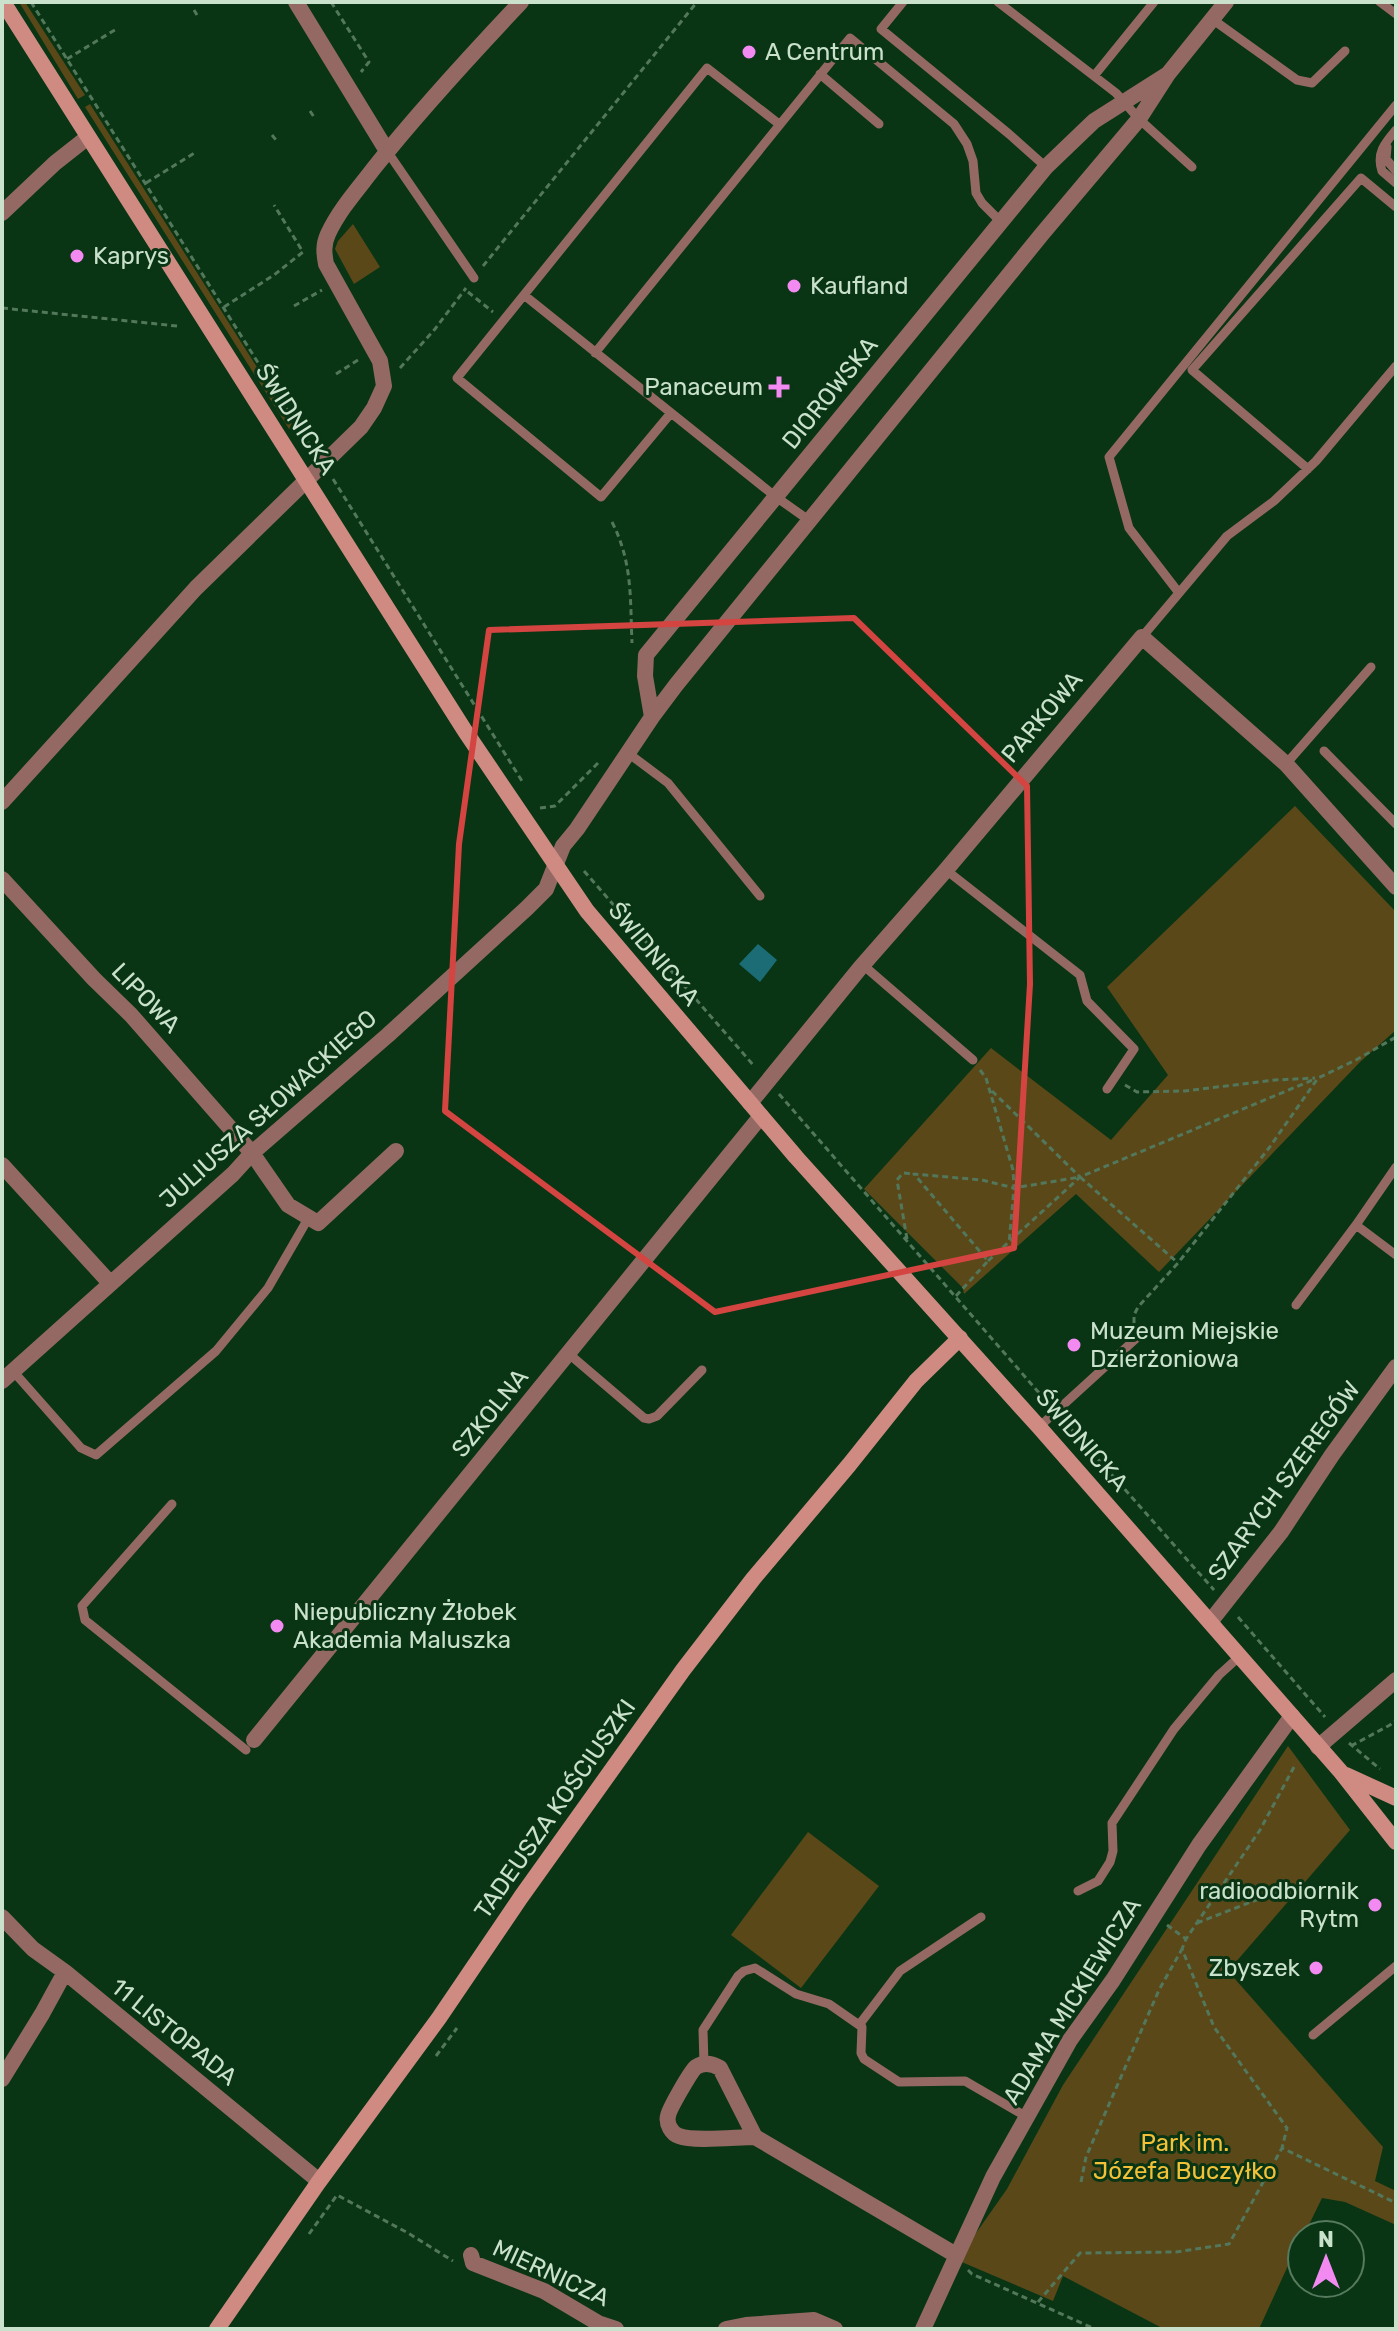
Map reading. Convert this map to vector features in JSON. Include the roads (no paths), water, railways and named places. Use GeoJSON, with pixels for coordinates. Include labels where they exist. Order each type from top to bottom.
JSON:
{"type":"FeatureCollection","features":[{"type":"Feature","properties":{"kind":"street","name":"ŚWIDNICKA"},"geometry":{"type":"LineString","coordinates":[[3,2],[465,731],[587,911],[756,1110],[1341,1772],[1396,1842]]}},
{"type":"Feature","properties":{"kind":"street"},"geometry":{"type":"LineString","coordinates":[[296,2],[387,151]]}},
{"type":"Feature","properties":{"kind":"street"},"geometry":{"type":"LineString","coordinates":[[2,802],[196,588],[361,427],[384,386],[380,361],[326,264],[323,250],[327,235],[387,151],[521,2]]}},
{"type":"Feature","properties":{"kind":"street","name":"DIOROWSKA"},"geometry":{"type":"LineString","coordinates":[[652,717],[645,676],[646,655],[1046,167],[1094,121],[1168,74],[1226,2]]}},
{"type":"Feature","properties":{"kind":"street"},"geometry":{"type":"LineString","coordinates":[[555,865],[563,846],[676,685],[1139,119],[1168,74]]}},
{"type":"Feature","properties":{"kind":"street"},"geometry":{"type":"LineString","coordinates":[[2,213],[88,137]]}},
{"type":"Feature","properties":{"kind":"street"},"geometry":{"type":"LineString","coordinates":[[1142,637],[1286,764],[1396,887]]}},
{"type":"Feature","properties":{"kind":"street","name":"PARKOWA"},"geometry":{"type":"LineString","coordinates":[[756,1110],[863,965],[1142,637]]}},
{"type":"Feature","properties":{"kind":"street"},"geometry":{"type":"LineString","coordinates":[[645,676],[655,683],[676,685]]}},
{"type":"Feature","properties":{"kind":"street","name":"JULIUSZA SŁOWACKIEGO"},"geometry":{"type":"LineString","coordinates":[[7,1376],[527,908],[546,889],[555,865]]}},
{"type":"Feature","properties":{"kind":"street","name":"LIPOWA"},"geometry":{"type":"LineString","coordinates":[[2,879],[131,1015],[252,1153],[288,1205],[309,1217]]}},
{"type":"Feature","properties":{"kind":"street","name":"SZKOLNA"},"geometry":{"type":"LineString","coordinates":[[250,1745],[569,1354],[756,1110]]}},
{"type":"Feature","properties":{"kind":"street"},"geometry":{"type":"LineString","coordinates":[[309,1217],[318,1223],[396,1151]]}},
{"type":"Feature","properties":{"kind":"street"},"geometry":{"type":"LineString","coordinates":[[2,1165],[110,1283]]}},
{"type":"Feature","properties":{"kind":"street","name":"TADEUSZA KOŚCIUSZKI"},"geometry":{"type":"LineString","coordinates":[[217,2329],[692,1659],[753,1579],[916,1381],[960,1338]]}},
{"type":"Feature","properties":{"kind":"street","name":"SZARYCH SZEREGÓW"},"geometry":{"type":"LineString","coordinates":[[1210,1622],[1281,1532],[1396,1367]]}},
{"type":"Feature","properties":{"kind":"street"},"geometry":{"type":"LineString","coordinates":[[1318,1747],[1396,1680]]}},
{"type":"Feature","properties":{"kind":"street","name":"ADAMA MICKIEWICZA"},"geometry":{"type":"LineString","coordinates":[[923,2329],[993,2177],[1070,2040],[1113,1980],[1199,1845],[1292,1716]]}},
{"type":"Feature","properties":{"kind":"street"},"geometry":{"type":"LineString","coordinates":[[1341,1772],[1396,1798]]}},
{"type":"Feature","properties":{"kind":"street","name":"11 LISTOPADA"},"geometry":{"type":"LineString","coordinates":[[2,1918],[33,1949],[319,2181]]}},
{"type":"Feature","properties":{"kind":"street"},"geometry":{"type":"LineString","coordinates":[[2,2079],[65,1972]]}},
{"type":"Feature","properties":{"kind":"street"},"geometry":{"type":"LineString","coordinates":[[755,2137],[720,2068],[704,2064],[695,2068],[668,2115],[669,2126],[676,2136],[755,2137],[956,2255]]}},
{"type":"Feature","properties":{"kind":"street","name":"MIERNICZA"},"geometry":{"type":"LineString","coordinates":[[472,2259],[544,2291],[598,2323],[616,2329]]}},
{"type":"Feature","properties":{"kind":"street"},"geometry":{"type":"LineString","coordinates":[[726,2329],[814,2320],[835,2329]]}},
{"type":"Feature","properties":{"kind":"lane"},"geometry":{"type":"LineString","coordinates":[[903,2],[881,29],[1046,167]]}},
{"type":"Feature","properties":{"kind":"lane"},"geometry":{"type":"LineString","coordinates":[[998,2],[1094,76],[1192,167]]}},
{"type":"Feature","properties":{"kind":"lane"},"geometry":{"type":"LineString","coordinates":[[1094,76],[1154,2]]}},
{"type":"Feature","properties":{"kind":"lane"},"geometry":{"type":"LineString","coordinates":[[1380,2],[1396,14]]}},
{"type":"Feature","properties":{"kind":"lane"},"geometry":{"type":"LineString","coordinates":[[1212,19],[1297,80],[1307,83],[1312,83],[1345,51]]}},
{"type":"Feature","properties":{"kind":"lane"},"geometry":{"type":"LineString","coordinates":[[595,353],[850,38],[954,124],[970,152],[976,193],[1001,222]]}},
{"type":"Feature","properties":{"kind":"lane"},"geometry":{"type":"LineString","coordinates":[[671,413],[601,497],[457,378],[707,68],[779,124]]}},
{"type":"Feature","properties":{"kind":"lane"},"geometry":{"type":"LineString","coordinates":[[820,74],[879,124]]}},
{"type":"Feature","properties":{"kind":"lane"},"geometry":{"type":"LineString","coordinates":[[1179,593],[1129,528],[1109,457],[1396,105]]}},
{"type":"Feature","properties":{"kind":"lane"},"geometry":{"type":"LineString","coordinates":[[1393,133],[1386,159],[1396,171]]}},
{"type":"Feature","properties":{"kind":"lane"},"geometry":{"type":"LineString","coordinates":[[1393,133],[1381,150],[1379,164],[1382,171],[1396,183]]}},
{"type":"Feature","properties":{"kind":"lane"},"geometry":{"type":"LineString","coordinates":[[387,151],[474,278]]}},
{"type":"Feature","properties":{"kind":"lane"},"geometry":{"type":"LineString","coordinates":[[1308,469],[1192,370],[1361,178],[1396,207]]}},
{"type":"Feature","properties":{"kind":"lane"},"geometry":{"type":"LineString","coordinates":[[524,295],[776,497],[811,521]]}},
{"type":"Feature","properties":{"kind":"lane"},"geometry":{"type":"LineString","coordinates":[[1142,637],[1227,536],[1274,501],[1308,469],[1396,366]]}},
{"type":"Feature","properties":{"kind":"lane"},"geometry":{"type":"LineString","coordinates":[[1286,764],[1371,667]]}},
{"type":"Feature","properties":{"kind":"lane"},"geometry":{"type":"LineString","coordinates":[[1324,751],[1396,824]]}},
{"type":"Feature","properties":{"kind":"lane"},"geometry":{"type":"LineString","coordinates":[[628,753],[668,783],[760,896]]}},
{"type":"Feature","properties":{"kind":"lane"},"geometry":{"type":"LineString","coordinates":[[946,870],[1080,975],[1087,1001],[1134,1049],[1107,1089]]}},
{"type":"Feature","properties":{"kind":"lane"},"geometry":{"type":"LineString","coordinates":[[863,965],[973,1060]]}},
{"type":"Feature","properties":{"kind":"lane"},"geometry":{"type":"LineString","coordinates":[[1296,1305],[1396,1167]]}},
{"type":"Feature","properties":{"kind":"lane"},"geometry":{"type":"LineString","coordinates":[[7,1376],[81,1448],[96,1455],[216,1351],[268,1288],[309,1217]]}},
{"type":"Feature","properties":{"kind":"lane"},"geometry":{"type":"LineString","coordinates":[[1356,1225],[1396,1255]]}},
{"type":"Feature","properties":{"kind":"lane"},"geometry":{"type":"LineString","coordinates":[[1039,1427],[1141,1334]]}},
{"type":"Feature","properties":{"kind":"lane"},"geometry":{"type":"LineString","coordinates":[[569,1354],[649,1419],[657,1416],[702,1370]]}},
{"type":"Feature","properties":{"kind":"lane"},"geometry":{"type":"LineString","coordinates":[[172,1504],[82,1606],[85,1620],[250,1745]]}},
{"type":"Feature","properties":{"kind":"lane"},"geometry":{"type":"LineString","coordinates":[[1078,1891],[1098,1881],[1110,1862],[1113,1851],[1112,1823],[1174,1729],[1219,1675],[1240,1656]]}},
{"type":"Feature","properties":{"kind":"lane"},"geometry":{"type":"LineString","coordinates":[[859,2025],[900,1971],[981,1917]]}},
{"type":"Feature","properties":{"kind":"lane"},"geometry":{"type":"LineString","coordinates":[[1313,2035],[1396,1966]]}},
{"type":"Feature","properties":{"kind":"lane"},"geometry":{"type":"LineString","coordinates":[[704,2064],[703,2030],[738,1976],[755,1968],[796,1994],[829,2004],[862,2027],[861,2053],[864,2059],[899,2082],[965,2081],[1027,2117]]}},
{"type":"Feature","properties":{"kind":"water"},"geometry":{"type":"Polygon","coordinates":[[[758,944],[777,960],[760,982],[739,964],[758,944]]]}},
{"type":"Feature","properties":{"kind":"place","name":"A Centrum"},"geometry":{"type":"Point","coordinates":[749,52]}},
{"type":"Feature","properties":{"kind":"place","name":"Kaprys"},"geometry":{"type":"Point","coordinates":[77,256]}},
{"type":"Feature","properties":{"kind":"place","name":"Kaufland"},"geometry":{"type":"Point","coordinates":[794,286]}},
{"type":"Feature","properties":{"kind":"place","name":"Panaceum"},"geometry":{"type":"Point","coordinates":[779,387]}},
{"type":"Feature","properties":{"kind":"place","name":"Muzeum Miejskie Dzierżoniowa"},"geometry":{"type":"Point","coordinates":[1074,1345]}},
{"type":"Feature","properties":{"kind":"place","name":"Niepubliczny Żłobek Akademia Maluszka"},"geometry":{"type":"Point","coordinates":[277,1626]}},
{"type":"Feature","properties":{"kind":"place","name":"radioodbiornik Rytm"},"geometry":{"type":"Point","coordinates":[1375,1905]}},
{"type":"Feature","properties":{"kind":"place","name":"Zbyszek"},"geometry":{"type":"Point","coordinates":[1316,1968]}},
{"type":"Feature","properties":{"kind":"park label","name":"Park im. Józefa Buczyłko"},"geometry":{"type":"Point","coordinates":[1185,2157]}}]}
